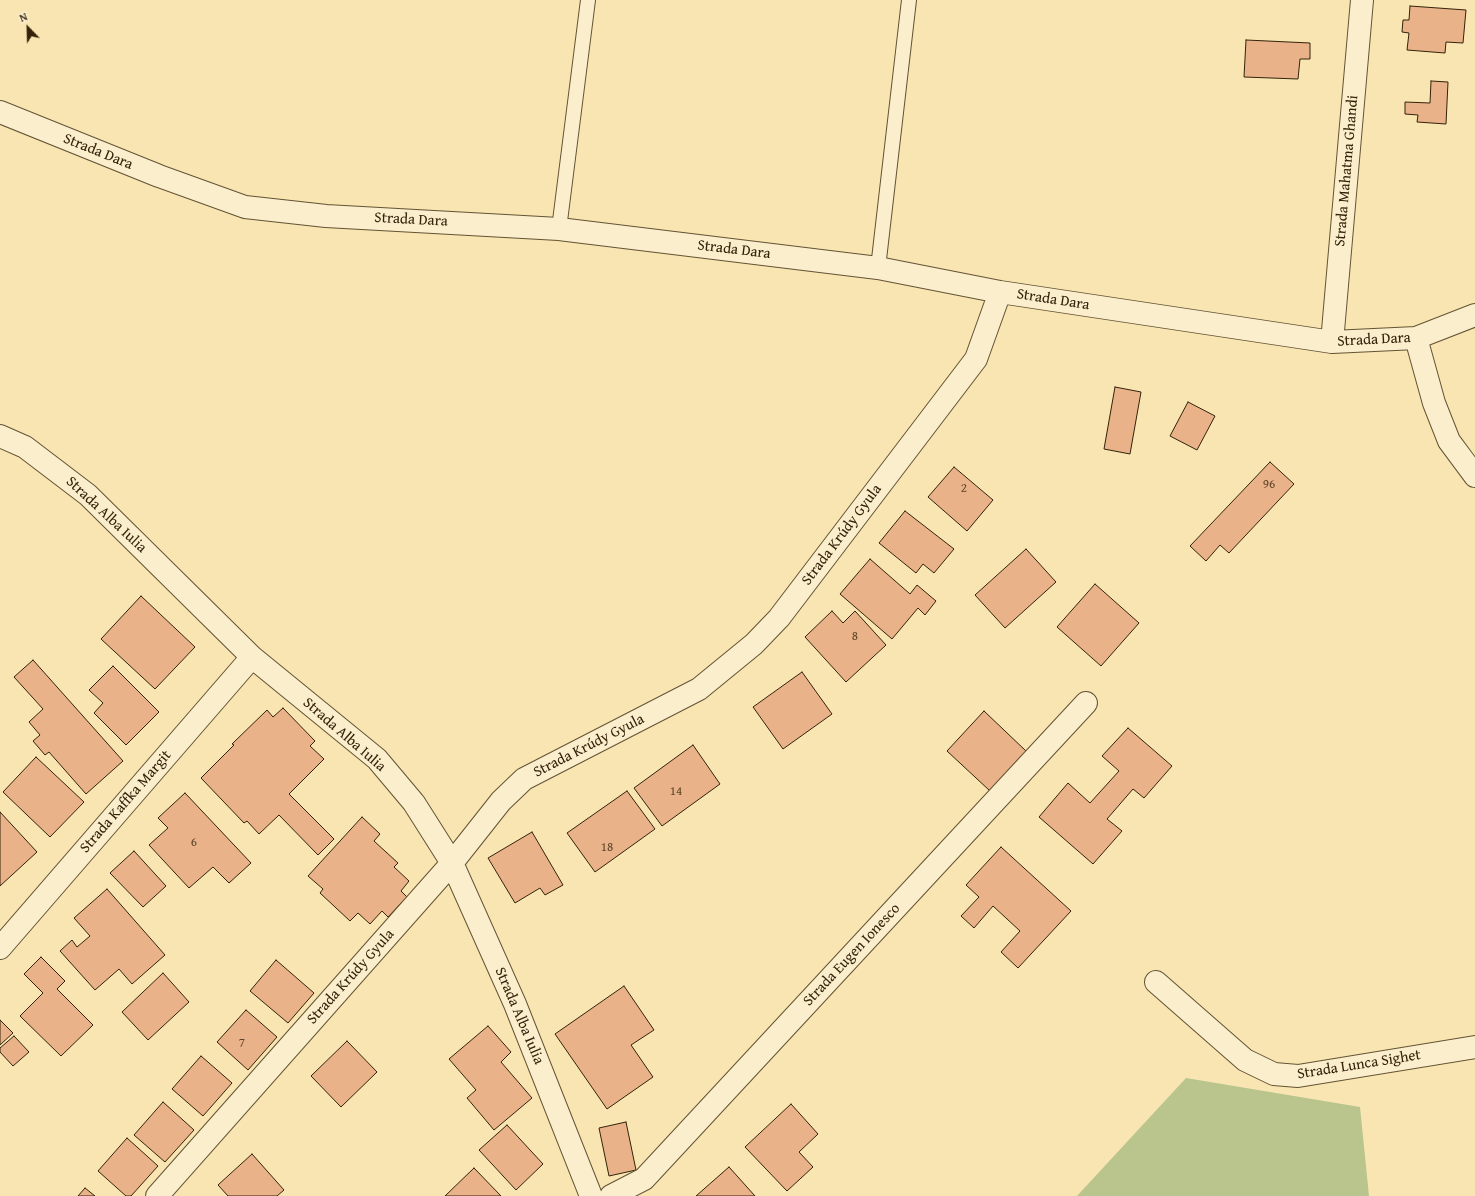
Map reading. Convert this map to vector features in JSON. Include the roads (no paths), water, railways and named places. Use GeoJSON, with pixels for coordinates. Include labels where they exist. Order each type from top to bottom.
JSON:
{"type":"FeatureCollection","features":[{"type":"Feature","properties":{"kind":"street","name":"Strada Mahatma Ghandi"},"geometry":{"type":"LineString","coordinates":[[1332,342],[1362,0]]}},
{"type":"Feature","properties":{"kind":"street","name":"Strada Dara"},"geometry":{"type":"LineString","coordinates":[[0,112],[159,176],[245,207],[326,216],[559,229],[878,268],[1000,292],[1332,342],[1416,338],[1475,315]]}},
{"type":"Feature","properties":{"kind":"street","name":"Strada Krúdy Gyula"},"geometry":{"type":"LineString","coordinates":[[157,1196],[452,863],[502,801],[524,779],[700,689],[754,644],[779,618],[976,359],[1000,292]]}},
{"type":"Feature","properties":{"kind":"street"},"geometry":{"type":"LineString","coordinates":[[1416,338],[1434,403],[1449,441],[1475,476]]}},
{"type":"Feature","properties":{"kind":"street","name":"Strada Alba Iulia"},"geometry":{"type":"LineString","coordinates":[[0,436],[25,447],[88,495],[252,657],[377,759],[414,803],[452,863],[515,1004],[591,1196]]}},
{"type":"Feature","properties":{"kind":"street","name":"Strada Kaffka Margit"},"geometry":{"type":"LineString","coordinates":[[0,948],[252,657]]}},
{"type":"Feature","properties":{"kind":"street","name":"Strada Eugen Ionesco"},"geometry":{"type":"LineString","coordinates":[[611,1196],[644,1179],[1086,703]]}},
{"type":"Feature","properties":{"kind":"street","name":"Strada Lunca Sighet"},"geometry":{"type":"LineString","coordinates":[[1156,982],[1245,1060],[1274,1074],[1298,1076],[1475,1047]]}},
{"type":"Feature","properties":{"kind":"lane"},"geometry":{"type":"LineString","coordinates":[[559,229],[588,0]]}},
{"type":"Feature","properties":{"kind":"lane"},"geometry":{"type":"LineString","coordinates":[[878,268],[909,0]]}}]}
